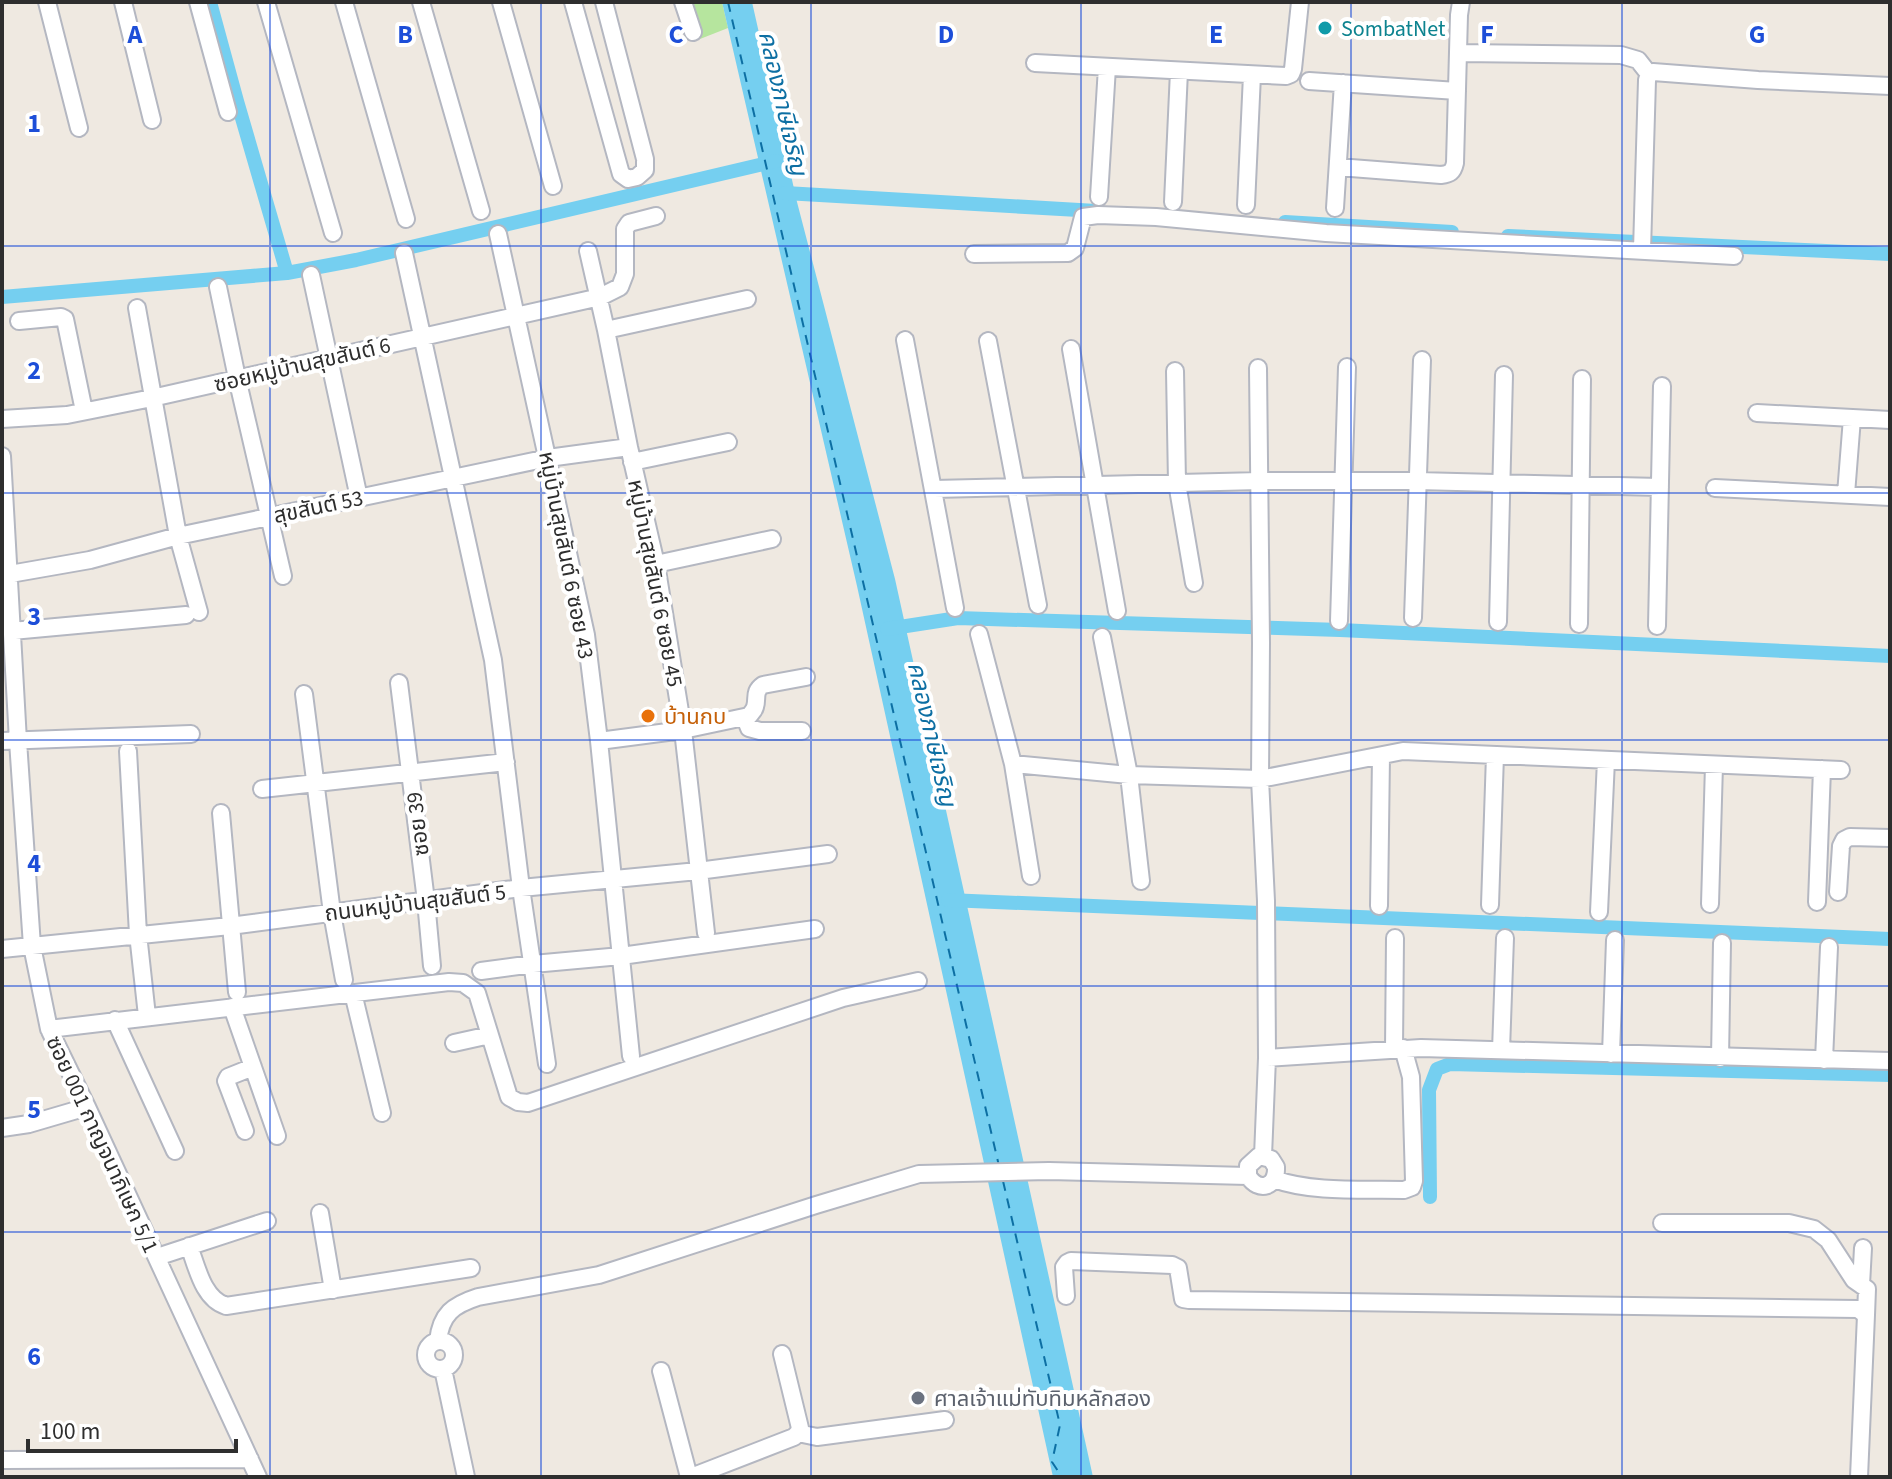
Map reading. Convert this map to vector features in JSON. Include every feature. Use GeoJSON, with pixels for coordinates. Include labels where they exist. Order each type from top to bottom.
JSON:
{"type":"FeatureCollection","features":[{"type":"Feature","properties":{"kind":"street"},"geometry":{"type":"LineString","coordinates":[[47,2],[79,128]]}},
{"type":"Feature","properties":{"kind":"street"},"geometry":{"type":"LineString","coordinates":[[123,2],[152,120]]}},
{"type":"Feature","properties":{"kind":"street"},"geometry":{"type":"LineString","coordinates":[[198,2],[228,112]]}},
{"type":"Feature","properties":{"kind":"street"},"geometry":{"type":"LineString","coordinates":[[266,2],[333,233]]}},
{"type":"Feature","properties":{"kind":"street"},"geometry":{"type":"LineString","coordinates":[[344,2],[406,219]]}},
{"type":"Feature","properties":{"kind":"street"},"geometry":{"type":"LineString","coordinates":[[421,2],[481,211]]}},
{"type":"Feature","properties":{"kind":"street"},"geometry":{"type":"LineString","coordinates":[[501,2],[553,186]]}},
{"type":"Feature","properties":{"kind":"street"},"geometry":{"type":"LineString","coordinates":[[573,2],[621,174],[628,179],[637,177],[645,170],[645,159],[604,2]]}},
{"type":"Feature","properties":{"kind":"street"},"geometry":{"type":"LineString","coordinates":[[683,2],[693,32]]}},
{"type":"Feature","properties":{"kind":"street"},"geometry":{"type":"LineString","coordinates":[[1035,63],[1286,76],[1293,69],[1300,2]]}},
{"type":"Feature","properties":{"kind":"street"},"geometry":{"type":"LineString","coordinates":[[1338,167],[1449,174],[1453,170],[1461,2]]}},
{"type":"Feature","properties":{"kind":"street"},"geometry":{"type":"LineString","coordinates":[[1458,53],[1621,55],[1638,60],[1649,74]]}},
{"type":"Feature","properties":{"kind":"street"},"geometry":{"type":"LineString","coordinates":[[1099,197],[1107,67]]}},
{"type":"Feature","properties":{"kind":"street"},"geometry":{"type":"LineString","coordinates":[[1173,202],[1179,71]]}},
{"type":"Feature","properties":{"kind":"street"},"geometry":{"type":"LineString","coordinates":[[1649,74],[1890,86]]}},
{"type":"Feature","properties":{"kind":"street"},"geometry":{"type":"LineString","coordinates":[[1642,250],[1649,74]]}},
{"type":"Feature","properties":{"kind":"street"},"geometry":{"type":"LineString","coordinates":[[1246,205],[1252,75]]}},
{"type":"Feature","properties":{"kind":"street"},"geometry":{"type":"LineString","coordinates":[[1309,81],[1457,91]]}},
{"type":"Feature","properties":{"kind":"street"},"geometry":{"type":"LineString","coordinates":[[1335,208],[1343,83]]}},
{"type":"Feature","properties":{"kind":"street"},"geometry":{"type":"LineString","coordinates":[[974,254],[1068,253],[1075,248],[1083,217],[1098,215],[1156,217],[1326,233],[1734,256]]}},
{"type":"Feature","properties":{"kind":"street"},"geometry":{"type":"LineString","coordinates":[[600,297],[620,287],[625,274],[625,229],[629,223],[656,216]]}},
{"type":"Feature","properties":{"kind":"street","name":"หมู่บ้านสุขสันต์ 6 ซอย 43"},"geometry":{"type":"LineString","coordinates":[[498,234],[586,635],[631,1056]]}},
{"type":"Feature","properties":{"kind":"street","name":"หมู่บ้านสุขสันต์ 6 ซอย 45"},"geometry":{"type":"LineString","coordinates":[[588,251],[656,564],[683,730],[706,933]]}},
{"type":"Feature","properties":{"kind":"street"},"geometry":{"type":"LineString","coordinates":[[404,253],[493,660],[521,888],[547,1064]]}},
{"type":"Feature","properties":{"kind":"street"},"geometry":{"type":"LineString","coordinates":[[311,275],[359,498]]}},
{"type":"Feature","properties":{"kind":"street"},"geometry":{"type":"LineString","coordinates":[[218,287],[283,576]]}},
{"type":"Feature","properties":{"kind":"street","name":"ซอยหมู่บ้านสุขสันต์ 6"},"geometry":{"type":"LineString","coordinates":[[2,419],[40,418],[152,398],[600,297]]}},
{"type":"Feature","properties":{"kind":"street"},"geometry":{"type":"LineString","coordinates":[[606,330],[747,299]]}},
{"type":"Feature","properties":{"kind":"street"},"geometry":{"type":"LineString","coordinates":[[12,631],[192,614],[137,308]]}},
{"type":"Feature","properties":{"kind":"street"},"geometry":{"type":"LineString","coordinates":[[19,321],[65,319],[84,411]]}},
{"type":"Feature","properties":{"kind":"street"},"geometry":{"type":"LineString","coordinates":[[905,340],[955,608]]}},
{"type":"Feature","properties":{"kind":"street"},"geometry":{"type":"LineString","coordinates":[[988,341],[1038,605]]}},
{"type":"Feature","properties":{"kind":"street"},"geometry":{"type":"LineString","coordinates":[[1071,349],[1117,611]]}},
{"type":"Feature","properties":{"kind":"street"},"geometry":{"type":"LineString","coordinates":[[1413,618],[1422,360]]}},
{"type":"Feature","properties":{"kind":"street"},"geometry":{"type":"LineString","coordinates":[[1339,621],[1347,367]]}},
{"type":"Feature","properties":{"kind":"street"},"geometry":{"type":"LineString","coordinates":[[1258,368],[1260,779],[1266,901],[1267,1058],[1263,1156]]}},
{"type":"Feature","properties":{"kind":"street"},"geometry":{"type":"LineString","coordinates":[[1175,371],[1177,483],[1194,583]]}},
{"type":"Feature","properties":{"kind":"street"},"geometry":{"type":"LineString","coordinates":[[1498,622],[1504,375]]}},
{"type":"Feature","properties":{"kind":"street"},"geometry":{"type":"LineString","coordinates":[[1579,624],[1582,379]]}},
{"type":"Feature","properties":{"kind":"street"},"geometry":{"type":"LineString","coordinates":[[1657,626],[1662,386]]}},
{"type":"Feature","properties":{"kind":"street"},"geometry":{"type":"LineString","coordinates":[[1757,413],[1890,420]]}},
{"type":"Feature","properties":{"kind":"street"},"geometry":{"type":"LineString","coordinates":[[1846,494],[1852,418]]}},
{"type":"Feature","properties":{"kind":"street","name":"สุขสันต์ 53"},"geometry":{"type":"LineString","coordinates":[[10,574],[90,560],[178,536],[548,458],[631,455],[728,442]]}},
{"type":"Feature","properties":{"kind":"street","name":"ซอย 001 กาญจนาภิเษก 5/1"},"geometry":{"type":"LineString","coordinates":[[2,456],[12,631],[10,741],[32,946],[49,1029],[258,1477]]}},
{"type":"Feature","properties":{"kind":"street"},"geometry":{"type":"LineString","coordinates":[[934,489],[1260,481],[1660,487]]}},
{"type":"Feature","properties":{"kind":"street"},"geometry":{"type":"LineString","coordinates":[[1715,488],[1890,497]]}},
{"type":"Feature","properties":{"kind":"street"},"geometry":{"type":"LineString","coordinates":[[656,564],[772,539]]}},
{"type":"Feature","properties":{"kind":"street"},"geometry":{"type":"LineString","coordinates":[[979,634],[1013,764],[1031,876]]}},
{"type":"Feature","properties":{"kind":"street"},"geometry":{"type":"LineString","coordinates":[[1102,637],[1129,775],[1141,881]]}},
{"type":"Feature","properties":{"kind":"street"},"geometry":{"type":"LineString","coordinates":[[599,741],[745,718],[756,706],[758,688],[806,677]]}},
{"type":"Feature","properties":{"kind":"street","name":"ซอย 39"},"geometry":{"type":"LineString","coordinates":[[399,683],[432,966]]}},
{"type":"Feature","properties":{"kind":"street"},"geometry":{"type":"LineString","coordinates":[[304,694],[332,913],[382,1113]]}},
{"type":"Feature","properties":{"kind":"street"},"geometry":{"type":"LineString","coordinates":[[745,718],[749,728],[760,731],[802,731]]}},
{"type":"Feature","properties":{"kind":"street"},"geometry":{"type":"LineString","coordinates":[[10,741],[191,734]]}},
{"type":"Feature","properties":{"kind":"street"},"geometry":{"type":"LineString","coordinates":[[128,751],[138,934],[147,1016]]}},
{"type":"Feature","properties":{"kind":"street"},"geometry":{"type":"LineString","coordinates":[[1013,764],[1129,775],[1260,779],[1403,751],[1841,770]]}},
{"type":"Feature","properties":{"kind":"street"},"geometry":{"type":"LineString","coordinates":[[1490,905],[1495,755]]}},
{"type":"Feature","properties":{"kind":"street"},"geometry":{"type":"LineString","coordinates":[[1379,906],[1381,756]]}},
{"type":"Feature","properties":{"kind":"street"},"geometry":{"type":"LineString","coordinates":[[1599,912],[1606,760]]}},
{"type":"Feature","properties":{"kind":"street"},"geometry":{"type":"LineString","coordinates":[[262,789],[506,762]]}},
{"type":"Feature","properties":{"kind":"street"},"geometry":{"type":"LineString","coordinates":[[1710,904],[1714,765]]}},
{"type":"Feature","properties":{"kind":"street"},"geometry":{"type":"LineString","coordinates":[[1817,902],[1822,769]]}},
{"type":"Feature","properties":{"kind":"street"},"geometry":{"type":"LineString","coordinates":[[221,813],[234,1000],[277,1136]]}},
{"type":"Feature","properties":{"kind":"street"},"geometry":{"type":"LineString","coordinates":[[1838,892],[1844,840],[1850,837],[1890,838]]}},
{"type":"Feature","properties":{"kind":"street","name":"ถนนหมู่บ้านสุขสันต์ 5"},"geometry":{"type":"LineString","coordinates":[[2,949],[230,926],[521,888],[698,871],[828,854]]}},
{"type":"Feature","properties":{"kind":"street"},"geometry":{"type":"LineString","coordinates":[[481,971],[621,956],[815,929]]}},
{"type":"Feature","properties":{"kind":"street"},"geometry":{"type":"LineString","coordinates":[[1274,1179],[1312,1187],[1404,1190],[1412,1187],[1411,1077],[1398,1048],[1395,938]]}},
{"type":"Feature","properties":{"kind":"street"},"geometry":{"type":"LineString","coordinates":[[1501,1050],[1505,938]]}},
{"type":"Feature","properties":{"kind":"street"},"geometry":{"type":"LineString","coordinates":[[1611,1054],[1615,940]]}},
{"type":"Feature","properties":{"kind":"street"},"geometry":{"type":"LineString","coordinates":[[1720,1058],[1722,943]]}},
{"type":"Feature","properties":{"kind":"street"},"geometry":{"type":"LineString","coordinates":[[1824,1060],[1829,947]]}},
{"type":"Feature","properties":{"kind":"street"},"geometry":{"type":"LineString","coordinates":[[49,1029],[348,986],[463,983],[477,993],[509,1097],[528,1103],[843,998],[918,981]]}},
{"type":"Feature","properties":{"kind":"street"},"geometry":{"type":"LineString","coordinates":[[115,1020],[175,1151]]}},
{"type":"Feature","properties":{"kind":"street"},"geometry":{"type":"LineString","coordinates":[[454,1043],[490,1035]]}},
{"type":"Feature","properties":{"kind":"street"},"geometry":{"type":"LineString","coordinates":[[1267,1058],[1398,1048],[1890,1061]]}},
{"type":"Feature","properties":{"kind":"street"},"geometry":{"type":"LineString","coordinates":[[245,1131],[226,1081],[228,1077],[253,1067]]}},
{"type":"Feature","properties":{"kind":"street"},"geometry":{"type":"LineString","coordinates":[[2,1128],[29,1124],[87,1107]]}},
{"type":"Feature","properties":{"kind":"street"},"geometry":{"type":"LineString","coordinates":[[1263,1156],[1274,1163],[1277,1171],[1271,1183],[1260,1186],[1250,1181],[1248,1166],[1263,1156]]}},
{"type":"Feature","properties":{"kind":"street"},"geometry":{"type":"LineString","coordinates":[[466,1477],[443,1369],[451,1364],[454,1356],[451,1346],[438,1341],[444,1319],[461,1302],[599,1275],[919,1174],[1049,1171],[1248,1176]]}},
{"type":"Feature","properties":{"kind":"street"},"geometry":{"type":"LineString","coordinates":[[320,1213],[333,1290]]}},
{"type":"Feature","properties":{"kind":"street"},"geometry":{"type":"LineString","coordinates":[[157,1257],[267,1221]]}},
{"type":"Feature","properties":{"kind":"street"},"geometry":{"type":"LineString","coordinates":[[1662,1223],[1789,1223],[1814,1229],[1828,1240],[1849,1275],[1868,1292],[1859,1477]]}},
{"type":"Feature","properties":{"kind":"street"},"geometry":{"type":"LineString","coordinates":[[189,1246],[208,1294],[216,1303],[226,1306],[471,1268]]}},
{"type":"Feature","properties":{"kind":"street"},"geometry":{"type":"LineString","coordinates":[[1861,1285],[1863,1248]]}},
{"type":"Feature","properties":{"kind":"street"},"geometry":{"type":"LineString","coordinates":[[1066,1296],[1064,1267],[1071,1261],[1172,1265],[1178,1268],[1183,1299],[1189,1300],[1858,1309],[1866,1315]]}},
{"type":"Feature","properties":{"kind":"street"},"geometry":{"type":"LineString","coordinates":[[661,1371],[690,1477],[798,1433],[800,1428],[782,1354]]}},
{"type":"Feature","properties":{"kind":"street"},"geometry":{"type":"LineString","coordinates":[[798,1433],[817,1437],[945,1420]]}},
{"type":"Feature","properties":{"kind":"street"},"geometry":{"type":"LineString","coordinates":[[170,1459],[170,1477]]}},
{"type":"Feature","properties":{"kind":"street"},"geometry":{"type":"LineString","coordinates":[[2,1460],[250,1459]]}},
{"type":"Feature","properties":{"kind":"green space"},"geometry":{"type":"Polygon","coordinates":[[[689,2],[722,2],[728,28],[700,39],[689,2]]]}},
{"type":"Feature","properties":{"kind":"water"},"geometry":{"type":"Polygon","coordinates":[[[722,2],[752,2],[797,202],[895,579],[1093,1477],[1053,1477],[857,586],[722,2]]]}},
{"type":"Feature","properties":{"kind":"waterway"},"geometry":{"type":"LineString","coordinates":[[210,2],[287,273]]}},
{"type":"Feature","properties":{"kind":"waterway","name":"คลองภาษีเจริญ"},"geometry":{"type":"LineString","coordinates":[[2,297],[287,273],[356,260],[776,161]]}},
{"type":"Feature","properties":{"kind":"waterway"},"geometry":{"type":"LineString","coordinates":[[785,193],[1096,211]]}},
{"type":"Feature","properties":{"kind":"waterway"},"geometry":{"type":"LineString","coordinates":[[1285,222],[1452,232]]}},
{"type":"Feature","properties":{"kind":"waterway"},"geometry":{"type":"LineString","coordinates":[[1508,236],[1890,254]]}},
{"type":"Feature","properties":{"kind":"waterway"},"geometry":{"type":"LineString","coordinates":[[887,629],[958,618],[1340,630],[1890,656]]}},
{"type":"Feature","properties":{"kind":"waterway"},"geometry":{"type":"LineString","coordinates":[[948,900],[1890,939]]}},
{"type":"Feature","properties":{"kind":"waterway"},"geometry":{"type":"LineString","coordinates":[[1430,1197],[1429,1090],[1437,1069],[1450,1064],[1890,1075]]}},
{"type":"Feature","properties":{"kind":"ferry route"},"geometry":{"type":"LineString","coordinates":[[728,2],[999,1166]]}},
{"type":"Feature","properties":{"kind":"ferry route"},"geometry":{"type":"LineString","coordinates":[[1003,1181],[1060,1425],[1052,1462],[1062,1477]]}},
{"type":"Feature","properties":{"kind":"place","name":"SombatNet"},"geometry":{"type":"Point","coordinates":[1325,28]}},
{"type":"Feature","properties":{"kind":"place","name":"บ้านกบ"},"geometry":{"type":"Point","coordinates":[648,716]}},
{"type":"Feature","properties":{"kind":"place","name":"ศาลเจ้าแม่ทับทิมหลักสอง"},"geometry":{"type":"Point","coordinates":[918,1398]}}]}
